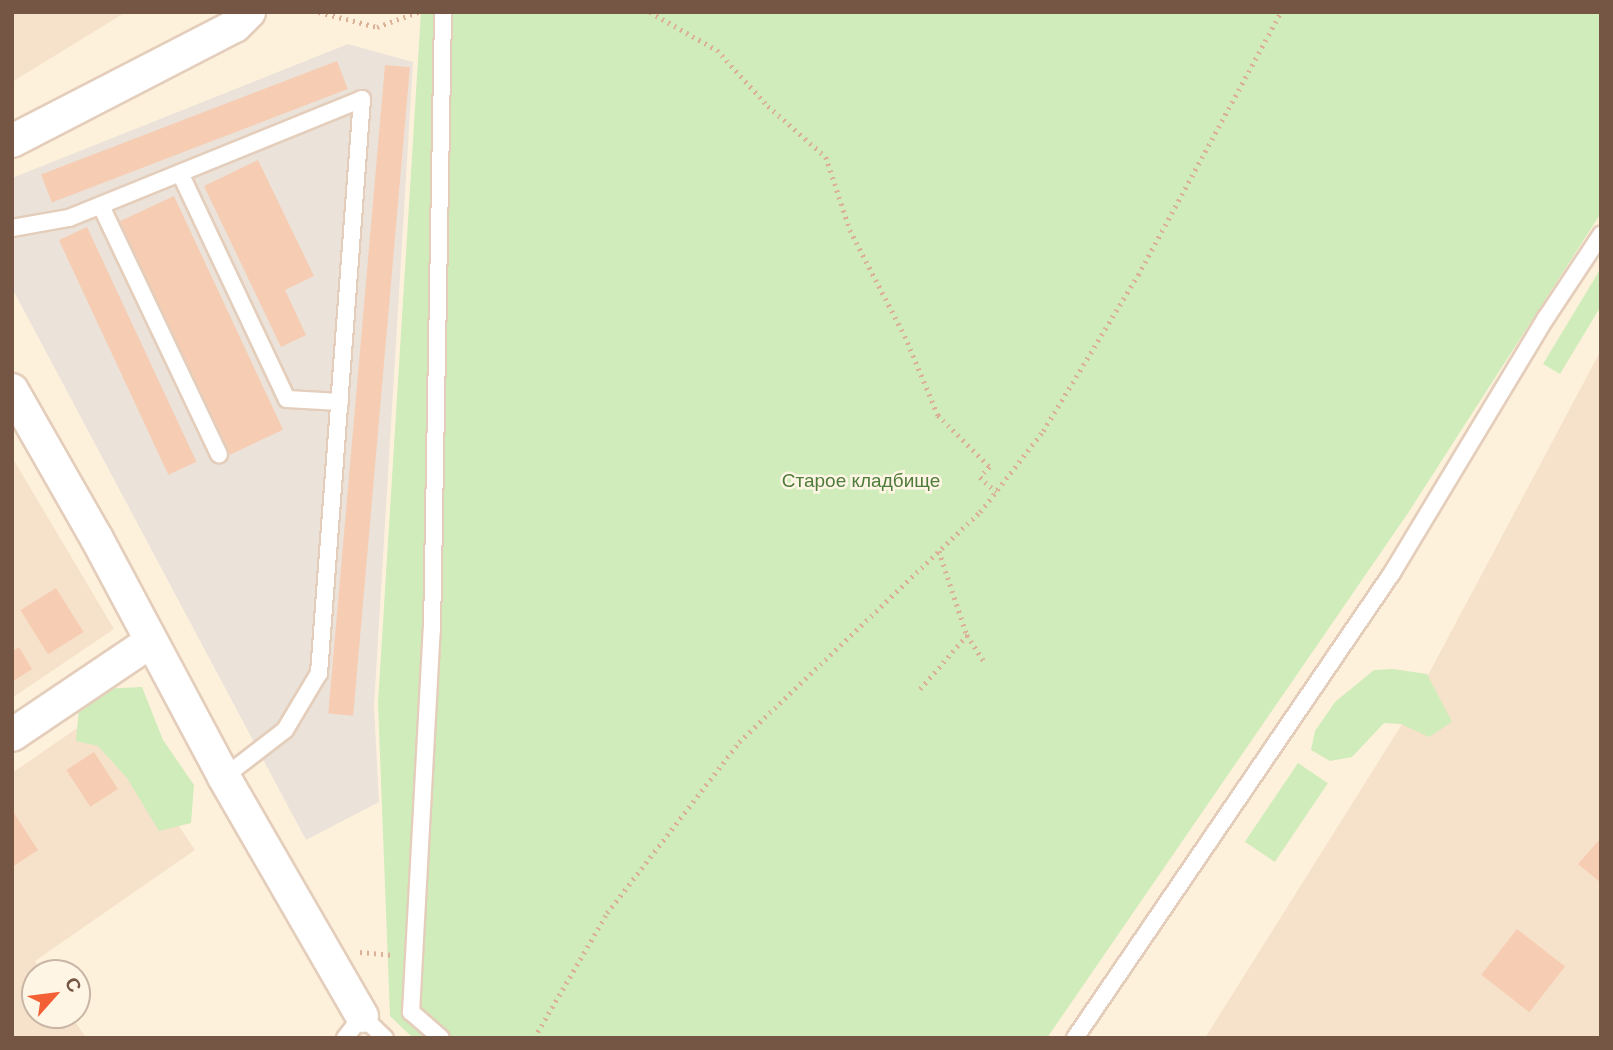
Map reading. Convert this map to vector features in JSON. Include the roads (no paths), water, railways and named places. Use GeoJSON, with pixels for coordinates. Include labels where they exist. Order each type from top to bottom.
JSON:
{"type":"FeatureCollection","features":[{"type":"Feature","properties":{"kind":"street"},"geometry":{"type":"LineString","coordinates":[[12,141],[235,26],[249,12]]}},
{"type":"Feature","properties":{"kind":"street"},"geometry":{"type":"LineString","coordinates":[[12,390],[96,537],[224,777],[323,949],[354,1027]]}},
{"type":"Feature","properties":{"kind":"street"},"geometry":{"type":"LineString","coordinates":[[12,735],[150,642]]}},
{"type":"Feature","properties":{"kind":"lane"},"geometry":{"type":"LineString","coordinates":[[441,1038],[411,1012],[432,630],[443,12]]}},
{"type":"Feature","properties":{"kind":"lane"},"geometry":{"type":"LineString","coordinates":[[12,228],[69,218],[362,99],[319,673],[285,730],[224,777]]}},
{"type":"Feature","properties":{"kind":"lane"},"geometry":{"type":"LineString","coordinates":[[180,173],[287,399],[340,402]]}},
{"type":"Feature","properties":{"kind":"lane"},"geometry":{"type":"LineString","coordinates":[[101,206],[219,454]]}},
{"type":"Feature","properties":{"kind":"lane"},"geometry":{"type":"LineString","coordinates":[[1075,1038],[1392,573],[1546,318],[1601,235]]}},
{"type":"Feature","properties":{"kind":"lane"},"geometry":{"type":"LineString","coordinates":[[354,1027],[385,1038]]}},
{"type":"Feature","properties":{"kind":"park label","name":"Старое кладбище"},"geometry":{"type":"Point","coordinates":[861,481]}}]}
